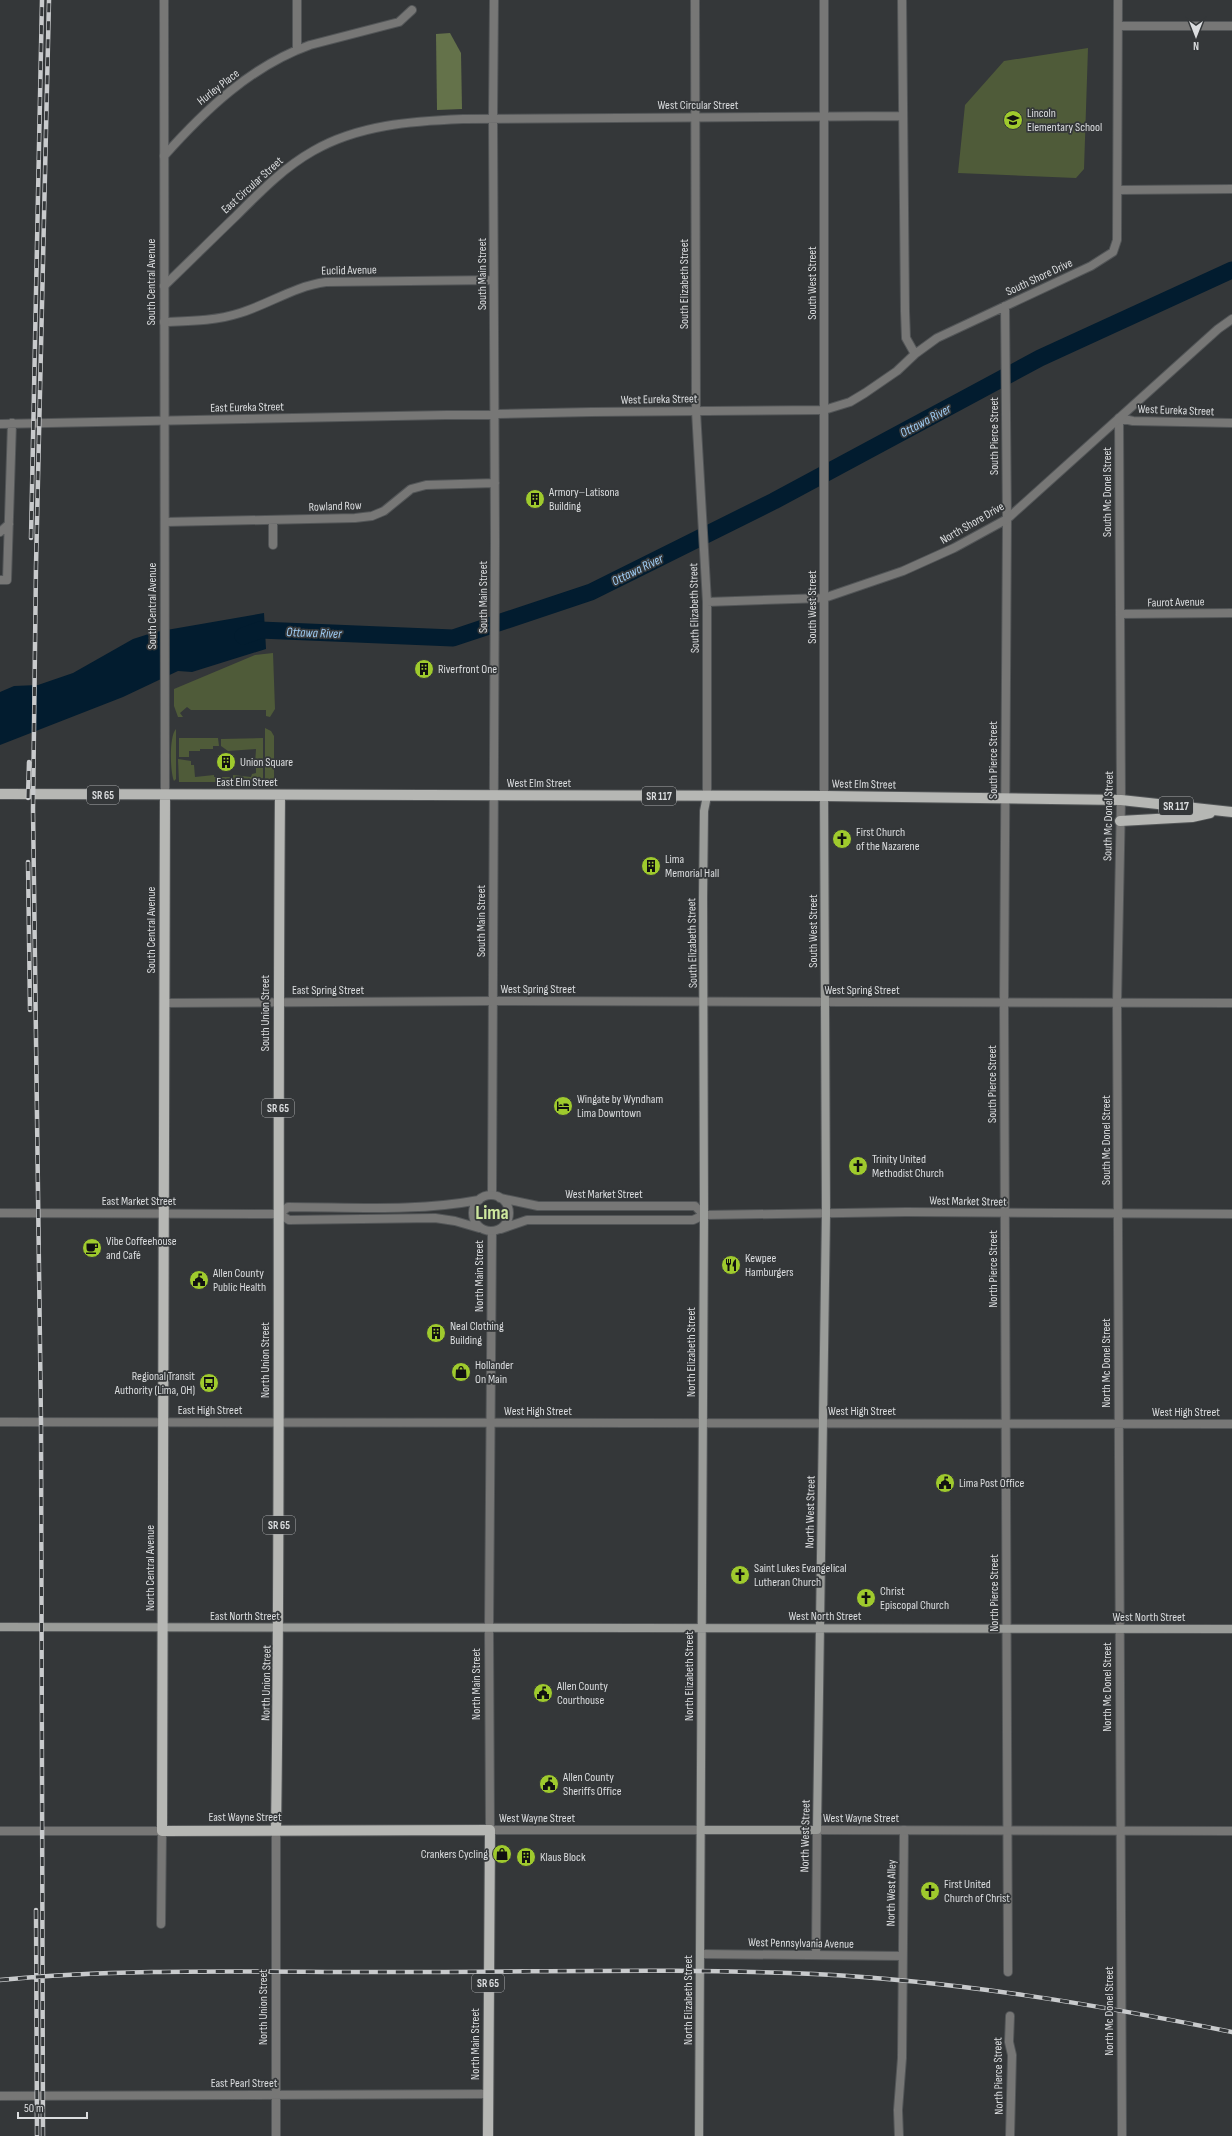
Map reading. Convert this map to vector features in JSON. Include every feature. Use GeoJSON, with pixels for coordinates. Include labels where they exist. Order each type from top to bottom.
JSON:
{"type":"FeatureCollection","features":[{"type":"Feature","properties":{"kind":"main road","name":"East Elm Street"},"geometry":{"type":"LineString","coordinates":[[0,794],[494,796]]}},
{"type":"Feature","properties":{"kind":"main road","name":"South Central Avenue"},"geometry":{"type":"LineString","coordinates":[[164,1213],[165,795]]}},
{"type":"Feature","properties":{"kind":"main road","name":"South Union Street"},"geometry":{"type":"LineString","coordinates":[[278,1231],[280,795]]}},
{"type":"Feature","properties":{"kind":"main road","name":"West Elm Street"},"geometry":{"type":"LineString","coordinates":[[494,796],[824,796],[1121,800],[1232,812]]}},
{"type":"Feature","properties":{"kind":"main road","name":"South Elizabeth Street"},"geometry":{"type":"LineString","coordinates":[[704,1215],[704,811],[707,796]]}},
{"type":"Feature","properties":{"kind":"main road","name":"South West Street"},"geometry":{"type":"LineString","coordinates":[[824,796],[826,1213]]}},
{"type":"Feature","properties":{"kind":"main road"},"geometry":{"type":"LineString","coordinates":[[1120,821],[1192,817],[1218,811]]}},
{"type":"Feature","properties":{"kind":"main road","name":"North Central Avenue"},"geometry":{"type":"LineString","coordinates":[[162,1831],[164,1213]]}},
{"type":"Feature","properties":{"kind":"main road","name":"North West Street"},"geometry":{"type":"LineString","coordinates":[[817,1830],[826,1213]]}},
{"type":"Feature","properties":{"kind":"main road","name":"North Elizabeth Street"},"geometry":{"type":"LineString","coordinates":[[699,2136],[704,1215]]}},
{"type":"Feature","properties":{"kind":"main road","name":"North Union Street"},"geometry":{"type":"LineString","coordinates":[[276,1830],[279,1628],[278,1231]]}},
{"type":"Feature","properties":{"kind":"main road","name":"East North Street"},"geometry":{"type":"LineString","coordinates":[[0,1627],[489,1628]]}},
{"type":"Feature","properties":{"kind":"main road","name":"West North Street"},"geometry":{"type":"LineString","coordinates":[[489,1628],[1232,1629]]}},
{"type":"Feature","properties":{"kind":"main road","name":"East Wayne Street"},"geometry":{"type":"LineString","coordinates":[[162,1831],[490,1830]]}},
{"type":"Feature","properties":{"kind":"main road","name":"North Main Street"},"geometry":{"type":"LineString","coordinates":[[488,2136],[490,1830]]}},
{"type":"Feature","properties":{"kind":"main road","name":"West Wayne Street"},"geometry":{"type":"LineString","coordinates":[[701,1830],[817,1830]]}},
{"type":"Feature","properties":{"kind":"street","name":"South Central Avenue"},"geometry":{"type":"LineString","coordinates":[[164,0],[164,420],[166,522],[165,795]]}},
{"type":"Feature","properties":{"kind":"street"},"geometry":{"type":"LineString","coordinates":[[296,0],[296,50]]}},
{"type":"Feature","properties":{"kind":"street","name":"South Main Street"},"geometry":{"type":"LineString","coordinates":[[492,1195],[495,595],[493,280],[494,0]]}},
{"type":"Feature","properties":{"kind":"street","name":"South Elizabeth Street"},"geometry":{"type":"LineString","coordinates":[[695,0],[696,411],[706,560],[707,796]]}},
{"type":"Feature","properties":{"kind":"street","name":"South West Street"},"geometry":{"type":"LineString","coordinates":[[824,0],[824,796]]}},
{"type":"Feature","properties":{"kind":"street"},"geometry":{"type":"LineString","coordinates":[[902,0],[905,311],[906,338],[915,354]]}},
{"type":"Feature","properties":{"kind":"street"},"geometry":{"type":"LineString","coordinates":[[1118,0],[1119,190],[1232,189]]}},
{"type":"Feature","properties":{"kind":"street","name":"Hurley Place"},"geometry":{"type":"LineString","coordinates":[[164,156],[211,105],[258,72],[296,50],[400,22],[412,10]]}},
{"type":"Feature","properties":{"kind":"street"},"geometry":{"type":"LineString","coordinates":[[1118,26],[1232,26]]}},
{"type":"Feature","properties":{"kind":"street","name":"West Circular Street"},"geometry":{"type":"LineString","coordinates":[[493,118],[903,116]]}},
{"type":"Feature","properties":{"kind":"street","name":"East Circular Street"},"geometry":{"type":"LineString","coordinates":[[164,286],[268,184],[290,166],[313,151],[344,137],[381,127],[436,120],[493,118]]}},
{"type":"Feature","properties":{"kind":"street","name":"South Shore Drive"},"geometry":{"type":"LineString","coordinates":[[824,410],[850,402],[865,394],[897,371],[915,354],[937,338],[1097,264],[1113,252],[1117,240],[1119,190]]}},
{"type":"Feature","properties":{"kind":"street","name":"Euclid Avenue"},"geometry":{"type":"LineString","coordinates":[[164,322],[206,320],[238,314],[302,287],[326,282],[493,280]]}},
{"type":"Feature","properties":{"kind":"street","name":"South Pierce Street"},"geometry":{"type":"LineString","coordinates":[[1005,306],[1007,519],[1004,798],[1005,1214]]}},
{"type":"Feature","properties":{"kind":"street","name":"North Shore Drive"},"geometry":{"type":"LineString","coordinates":[[707,602],[824,598],[865,585],[925,562],[1007,519],[1218,329],[1232,319]]}},
{"type":"Feature","properties":{"kind":"street","name":"West Eureka Street"},"geometry":{"type":"LineString","coordinates":[[495,414],[824,410]]}},
{"type":"Feature","properties":{"kind":"street","name":"East Eureka Street"},"geometry":{"type":"LineString","coordinates":[[0,424],[495,414]]}},
{"type":"Feature","properties":{"kind":"street","name":"West Eureka Street"},"geometry":{"type":"LineString","coordinates":[[1119,418],[1133,421],[1232,423]]}},
{"type":"Feature","properties":{"kind":"street","name":"South Mc Donel Street"},"geometry":{"type":"LineString","coordinates":[[1118,1214],[1117,1002],[1121,800],[1119,418]]}},
{"type":"Feature","properties":{"kind":"street"},"geometry":{"type":"LineString","coordinates":[[4,580],[9,524],[12,423]]}},
{"type":"Feature","properties":{"kind":"street","name":"Rowland Row"},"geometry":{"type":"LineString","coordinates":[[166,522],[372,516],[384,511],[411,489],[426,485],[495,483]]}},
{"type":"Feature","properties":{"kind":"street"},"geometry":{"type":"LineString","coordinates":[[273,520],[273,545]]}},
{"type":"Feature","properties":{"kind":"street"},"geometry":{"type":"LineString","coordinates":[[0,532],[9,524]]}},
{"type":"Feature","properties":{"kind":"street","name":"Faurot Avenue"},"geometry":{"type":"LineString","coordinates":[[1120,614],[1232,613]]}},
{"type":"Feature","properties":{"kind":"street","name":"East Spring Street"},"geometry":{"type":"LineString","coordinates":[[164,1003],[492,1001]]}},
{"type":"Feature","properties":{"kind":"street","name":"West Spring Street"},"geometry":{"type":"LineString","coordinates":[[492,1001],[1232,1003]]}},
{"type":"Feature","properties":{"kind":"street"},"geometry":{"type":"LineString","coordinates":[[492,1195],[500,1198],[505,1202],[510,1213],[508,1220],[501,1229],[492,1232],[479,1228],[475,1223],[473,1211],[479,1200],[492,1195]]}},
{"type":"Feature","properties":{"kind":"street","name":"West Market Street"},"geometry":{"type":"LineString","coordinates":[[500,1198],[538,1206],[695,1206],[704,1215]]}},
{"type":"Feature","properties":{"kind":"street","name":"East Market Street"},"geometry":{"type":"LineString","coordinates":[[278,1214],[288,1207],[420,1207],[443,1206],[479,1200]]}},
{"type":"Feature","properties":{"kind":"street","name":"East Market Street"},"geometry":{"type":"LineString","coordinates":[[0,1212],[278,1214],[289,1220],[435,1218],[455,1221],[479,1228]]}},
{"type":"Feature","properties":{"kind":"street","name":"West Market Street"},"geometry":{"type":"LineString","coordinates":[[501,1229],[527,1220],[693,1220],[704,1215],[826,1213],[1232,1214]]}},
{"type":"Feature","properties":{"kind":"street","name":"North Pierce Street"},"geometry":{"type":"LineString","coordinates":[[1005,1214],[1008,1972]]}},
{"type":"Feature","properties":{"kind":"street","name":"North Mc Donel Street"},"geometry":{"type":"LineString","coordinates":[[1118,1214],[1118,1629],[1121,1830],[1122,2136]]}},
{"type":"Feature","properties":{"kind":"street","name":"North Main Street"},"geometry":{"type":"LineString","coordinates":[[490,1830],[489,1628],[492,1424],[492,1232]]}},
{"type":"Feature","properties":{"kind":"street","name":"East High Street"},"geometry":{"type":"LineString","coordinates":[[0,1422],[492,1424]]}},
{"type":"Feature","properties":{"kind":"street","name":"West High Street"},"geometry":{"type":"LineString","coordinates":[[492,1424],[1232,1424]]}},
{"type":"Feature","properties":{"kind":"street","name":"North Union Street"},"geometry":{"type":"LineString","coordinates":[[276,1830],[276,2136]]}},
{"type":"Feature","properties":{"kind":"street","name":"West Wayne Street"},"geometry":{"type":"LineString","coordinates":[[490,1830],[701,1830]]}},
{"type":"Feature","properties":{"kind":"street","name":"West Wayne Street"},"geometry":{"type":"LineString","coordinates":[[817,1830],[1232,1831]]}},
{"type":"Feature","properties":{"kind":"street","name":"North West Street"},"geometry":{"type":"LineString","coordinates":[[816,1955],[817,1830]]}},
{"type":"Feature","properties":{"kind":"street","name":"North West Alley"},"geometry":{"type":"LineString","coordinates":[[902,1956],[904,1830]]}},
{"type":"Feature","properties":{"kind":"street","name":"East Wayne Street"},"geometry":{"type":"LineString","coordinates":[[0,1831],[162,1831]]}},
{"type":"Feature","properties":{"kind":"street","name":"North Central Avenue"},"geometry":{"type":"LineString","coordinates":[[161,1924],[162,1831]]}},
{"type":"Feature","properties":{"kind":"street","name":"West Pennsylvania Avenue"},"geometry":{"type":"LineString","coordinates":[[700,1954],[902,1956]]}},
{"type":"Feature","properties":{"kind":"street"},"geometry":{"type":"LineString","coordinates":[[899,2136],[902,1956]]}},
{"type":"Feature","properties":{"kind":"street","name":"North Pierce Street"},"geometry":{"type":"LineString","coordinates":[[1010,2016],[1008,2042],[1012,2055],[1010,2136]]}},
{"type":"Feature","properties":{"kind":"street","name":"East Pearl Street"},"geometry":{"type":"LineString","coordinates":[[0,2096],[488,2094]]}},
{"type":"Feature","properties":{"kind":"green space"},"geometry":{"type":"Polygon","coordinates":[[[450,33],[461,53],[462,109],[437,110],[436,34],[450,33]]]}},
{"type":"Feature","properties":{"kind":"green space"},"geometry":{"type":"Polygon","coordinates":[[[1088,48],[1084,169],[1076,178],[958,173],[965,105],[1004,61],[1088,48]]]}},
{"type":"Feature","properties":{"kind":"green space"},"geometry":{"type":"Polygon","coordinates":[[[273,653],[275,709],[270,717],[266,716],[266,710],[191,710],[187,707],[180,713],[183,717],[178,717],[174,706],[174,689],[255,655],[273,653]]]}},
{"type":"Feature","properties":{"kind":"green space"},"geometry":{"type":"Polygon","coordinates":[[[265,728],[271,731],[274,736],[274,782],[265,783],[265,728]]]}},
{"type":"Feature","properties":{"kind":"green space"},"geometry":{"type":"Polygon","coordinates":[[[176,729],[176,779],[174,781],[171,746],[176,729]]]}},
{"type":"Feature","properties":{"kind":"green space"},"geometry":{"type":"Polygon","coordinates":[[[179,738],[218,738],[219,746],[213,746],[213,749],[189,751],[189,757],[179,757],[179,738]]]}},
{"type":"Feature","properties":{"kind":"green space"},"geometry":{"type":"Polygon","coordinates":[[[263,738],[263,767],[255,765],[256,749],[228,751],[221,746],[221,739],[263,738]]]}},
{"type":"Feature","properties":{"kind":"green space"},"geometry":{"type":"Polygon","coordinates":[[[178,759],[191,761],[191,765],[194,765],[195,777],[214,775],[214,777],[233,777],[233,775],[251,777],[252,774],[256,773],[256,768],[263,768],[263,782],[179,782],[178,759]]]}},
{"type":"Feature","properties":{"kind":"water"},"geometry":{"type":"Polygon","coordinates":[[[264,613],[266,649],[192,672],[178,671],[123,697],[0,745],[0,692],[14,686],[38,685],[73,673],[133,639],[155,632],[264,613]]]}},
{"type":"Feature","properties":{"kind":"waterway","name":"Ottawa River"},"geometry":{"type":"LineString","coordinates":[[243,636],[260,630],[453,638],[591,592],[774,501],[1040,358],[1232,270]]}},
{"type":"Feature","properties":{"kind":"railway"},"geometry":{"type":"LineString","coordinates":[[31,538],[42,0]]}},
{"type":"Feature","properties":{"kind":"railway"},"geometry":{"type":"LineString","coordinates":[[43,2136],[41,1422],[33,809],[36,566],[49,0]]}},
{"type":"Feature","properties":{"kind":"railway"},"geometry":{"type":"LineString","coordinates":[[28,798],[29,762]]}},
{"type":"Feature","properties":{"kind":"railway"},"geometry":{"type":"LineString","coordinates":[[28,862],[30,1010]]}},
{"type":"Feature","properties":{"kind":"railway"},"geometry":{"type":"LineString","coordinates":[[36,1910],[37,2136]]}},
{"type":"Feature","properties":{"kind":"railway"},"geometry":{"type":"LineString","coordinates":[[0,1980],[103,1973],[155,1972],[715,1971],[814,1974],[919,1982],[1024,1995],[1128,2012],[1232,2032]]}},
{"type":"Feature","properties":{"kind":"place","name":"Lincoln Elementary School"},"geometry":{"type":"Point","coordinates":[1013,120]}},
{"type":"Feature","properties":{"kind":"place","name":"Armory–Latisona Building"},"geometry":{"type":"Point","coordinates":[535,499]}},
{"type":"Feature","properties":{"kind":"place","name":"Riverfront One"},"geometry":{"type":"Point","coordinates":[424,669]}},
{"type":"Feature","properties":{"kind":"place","name":"Union Square"},"geometry":{"type":"Point","coordinates":[226,762]}},
{"type":"Feature","properties":{"kind":"place","name":"First Church of the Nazarene"},"geometry":{"type":"Point","coordinates":[842,839]}},
{"type":"Feature","properties":{"kind":"place","name":"Lima Memorial Hall"},"geometry":{"type":"Point","coordinates":[651,866]}},
{"type":"Feature","properties":{"kind":"place","name":"Wingate by Wyndham Lima Downtown"},"geometry":{"type":"Point","coordinates":[563,1106]}},
{"type":"Feature","properties":{"kind":"place","name":"Trinity United Methodist Church"},"geometry":{"type":"Point","coordinates":[858,1166]}},
{"type":"Feature","properties":{"kind":"place","name":"Vibe Coffeehouse and Café"},"geometry":{"type":"Point","coordinates":[92,1248]}},
{"type":"Feature","properties":{"kind":"place","name":"Kewpee Hamburgers"},"geometry":{"type":"Point","coordinates":[731,1265]}},
{"type":"Feature","properties":{"kind":"place","name":"Allen County Public Health"},"geometry":{"type":"Point","coordinates":[199,1280]}},
{"type":"Feature","properties":{"kind":"place","name":"Neal Clothing Building"},"geometry":{"type":"Point","coordinates":[436,1333]}},
{"type":"Feature","properties":{"kind":"place","name":"Hollander On Main"},"geometry":{"type":"Point","coordinates":[461,1372]}},
{"type":"Feature","properties":{"kind":"place","name":"Regional Transit Authority (Lima, OH)"},"geometry":{"type":"Point","coordinates":[209,1383]}},
{"type":"Feature","properties":{"kind":"place","name":"Lima Post Office"},"geometry":{"type":"Point","coordinates":[945,1483]}},
{"type":"Feature","properties":{"kind":"place","name":"Saint Lukes Evangelical Lutheran Church"},"geometry":{"type":"Point","coordinates":[740,1575]}},
{"type":"Feature","properties":{"kind":"place","name":"Christ Episcopal Church"},"geometry":{"type":"Point","coordinates":[866,1598]}},
{"type":"Feature","properties":{"kind":"place","name":"Allen County Courthouse"},"geometry":{"type":"Point","coordinates":[543,1693]}},
{"type":"Feature","properties":{"kind":"place","name":"Allen County Sheriffs Office"},"geometry":{"type":"Point","coordinates":[549,1784]}},
{"type":"Feature","properties":{"kind":"place","name":"Crankers Cycling"},"geometry":{"type":"Point","coordinates":[502,1854]}},
{"type":"Feature","properties":{"kind":"place","name":"Klaus Block"},"geometry":{"type":"Point","coordinates":[526,1857]}},
{"type":"Feature","properties":{"kind":"place","name":"First United Church of Christ"},"geometry":{"type":"Point","coordinates":[930,1891]}},
{"type":"Feature","properties":{"kind":"district","name":"Lima"},"geometry":{"type":"Point","coordinates":[492,1212]}}]}
